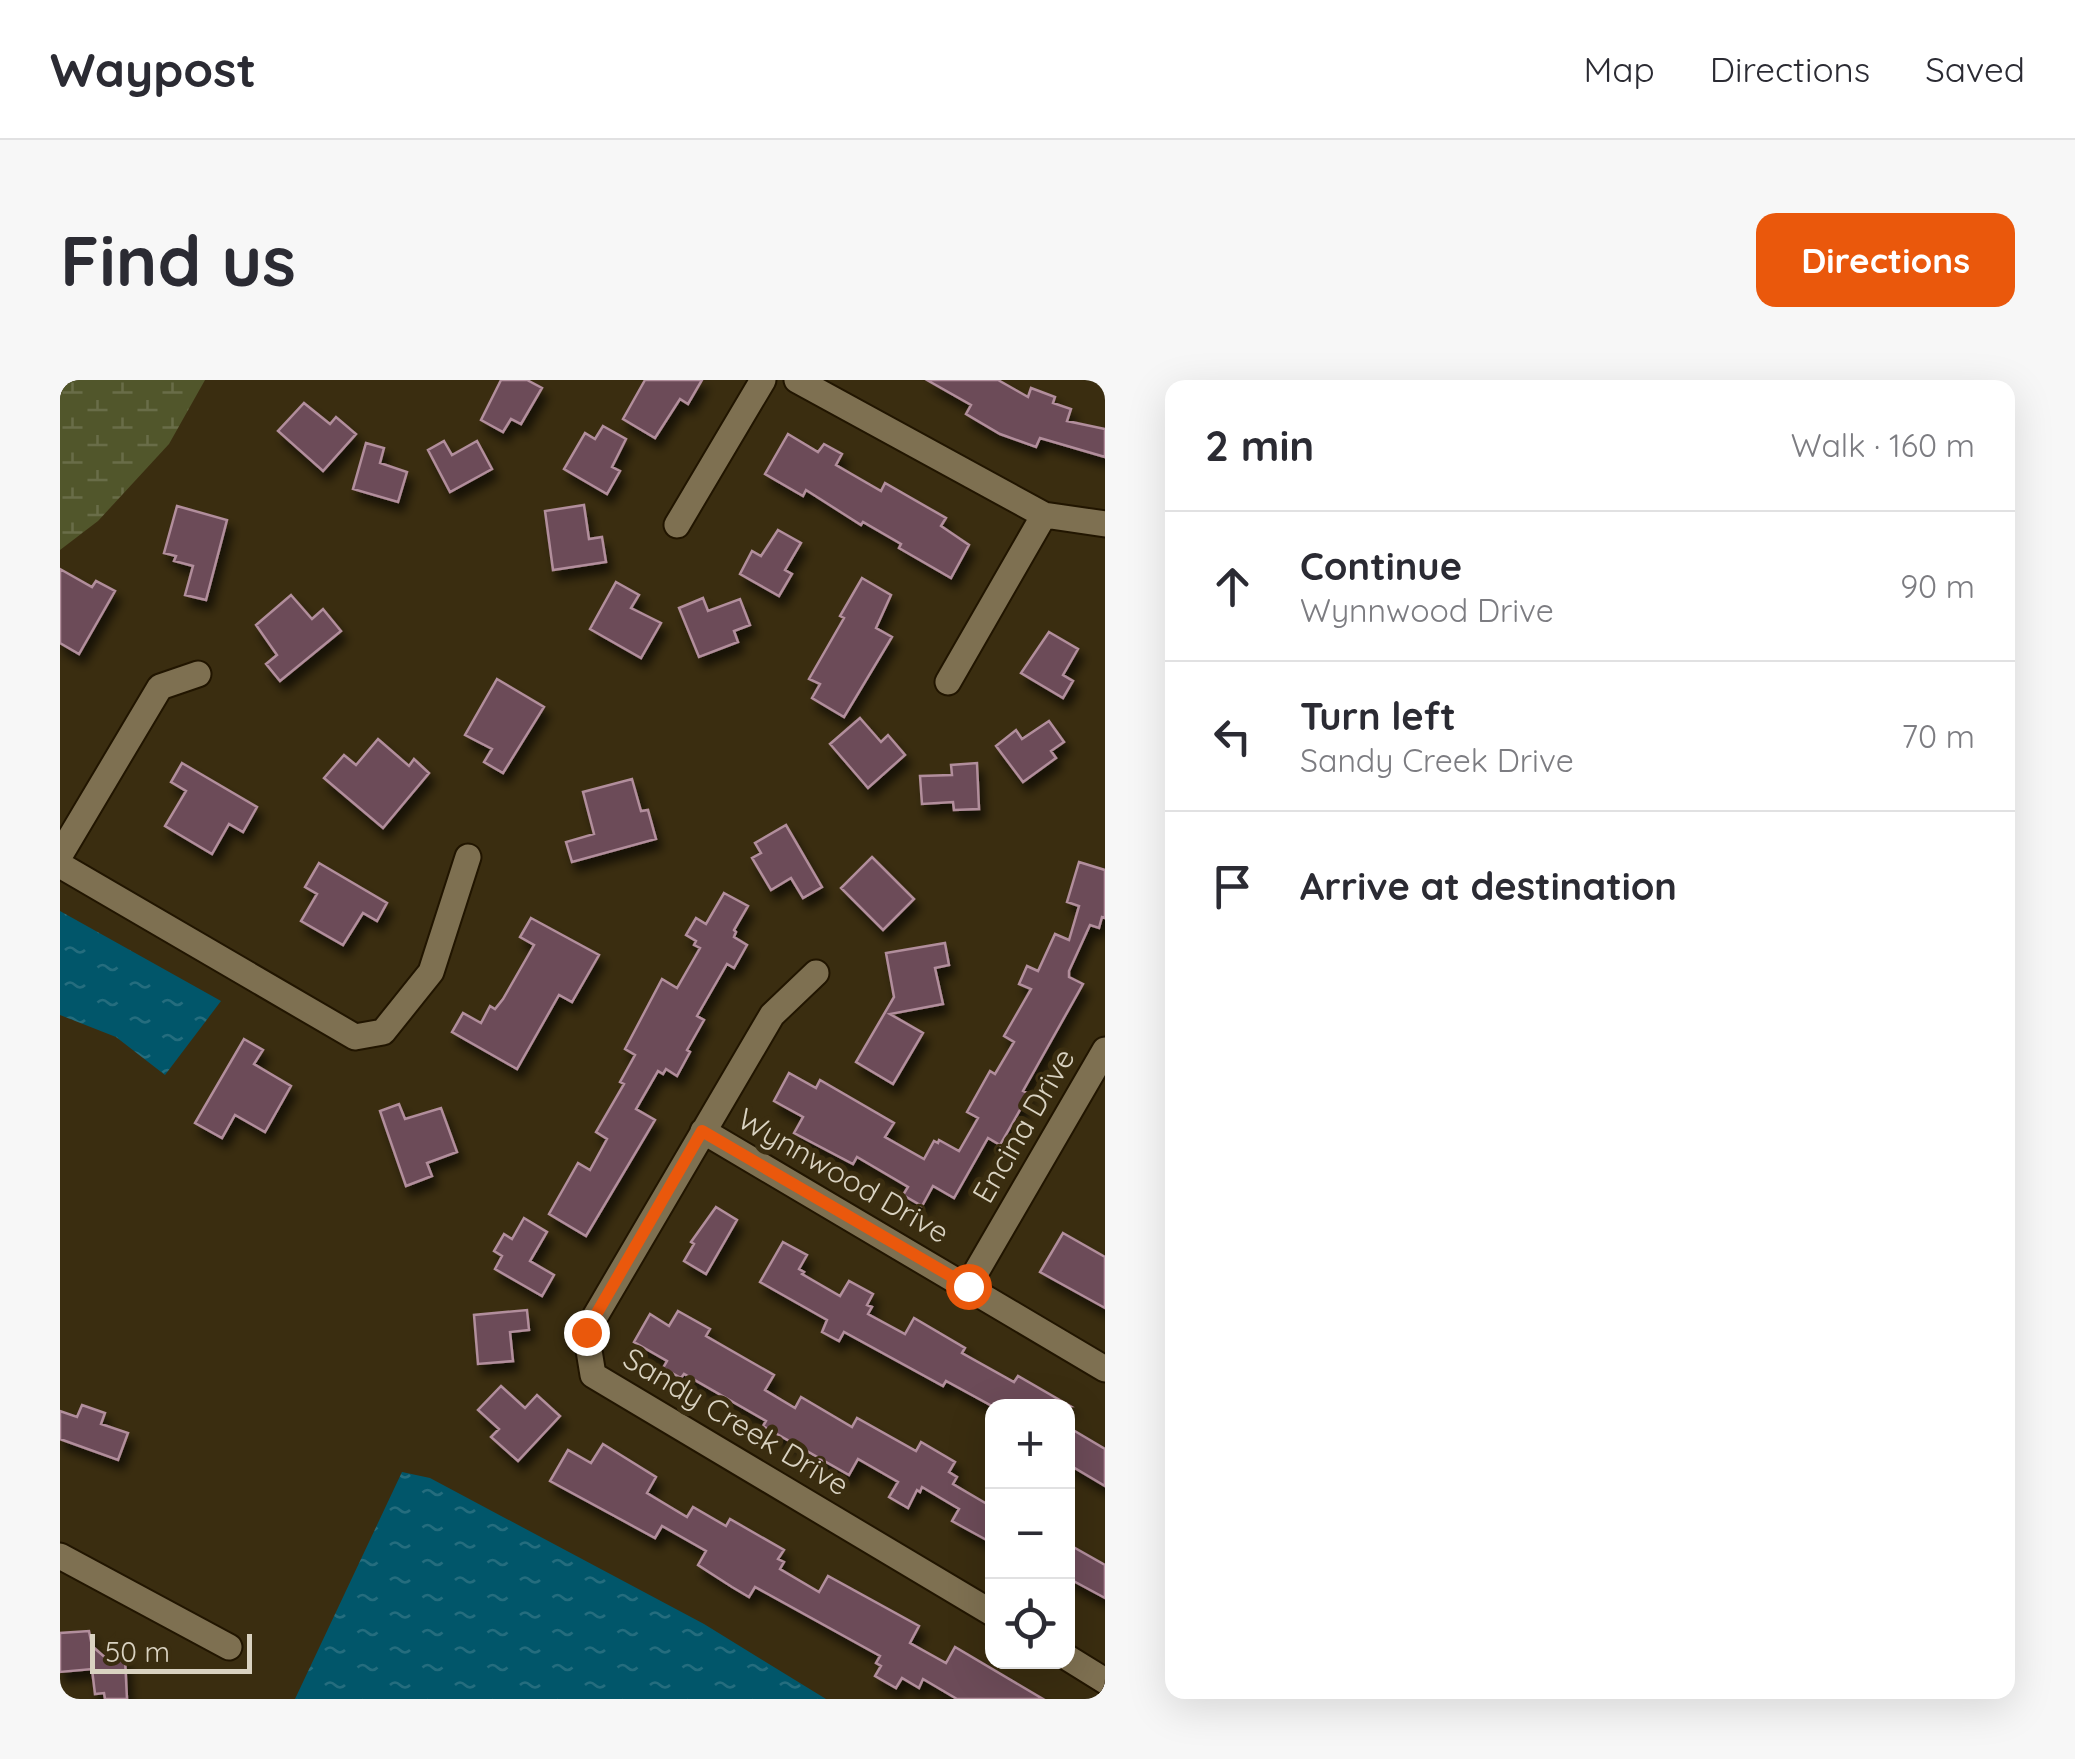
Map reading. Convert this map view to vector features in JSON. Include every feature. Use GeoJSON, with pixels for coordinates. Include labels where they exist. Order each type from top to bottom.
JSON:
{"type":"FeatureCollection","features":[{"type":"Feature","properties":{"kind":"street"},"geometry":{"type":"LineString","coordinates":[[678,526],[763,380]]}},
{"type":"Feature","properties":{"kind":"street"},"geometry":{"type":"LineString","coordinates":[[797,380],[1044,515],[1105,524]]}},
{"type":"Feature","properties":{"kind":"street"},"geometry":{"type":"LineString","coordinates":[[948,682],[1044,515]]}},
{"type":"Feature","properties":{"kind":"street"},"geometry":{"type":"LineString","coordinates":[[60,856],[160,687],[198,674]]}},
{"type":"Feature","properties":{"kind":"street"},"geometry":{"type":"LineString","coordinates":[[60,865],[355,1036],[383,1032],[431,972],[468,857]]}},
{"type":"Feature","properties":{"kind":"street","name":"Sandy Creek Drive"},"geometry":{"type":"LineString","coordinates":[[816,973],[772,1016],[586,1332],[593,1375],[985,1610]]}},
{"type":"Feature","properties":{"kind":"street","name":"Encina Drive"},"geometry":{"type":"LineString","coordinates":[[968,1286],[1103,1060]]}},
{"type":"Feature","properties":{"kind":"street","name":"Wynnwood Drive"},"geometry":{"type":"LineString","coordinates":[[702,1131],[1105,1368]]}},
{"type":"Feature","properties":{"kind":"street"},"geometry":{"type":"LineString","coordinates":[[60,1556],[229,1647]]}},
{"type":"Feature","properties":{"kind":"street"},"geometry":{"type":"LineString","coordinates":[[1075,1662],[1105,1681]]}},
{"type":"Feature","properties":{"kind":"green space"},"geometry":{"type":"Polygon","coordinates":[[[60,380],[205,380],[169,444],[98,521],[60,550],[60,380]]]}},
{"type":"Feature","properties":{"kind":"water"},"geometry":{"type":"Polygon","coordinates":[[[60,911],[221,1001],[165,1075],[116,1037],[60,1015],[60,911]]]}},
{"type":"Feature","properties":{"kind":"water"},"geometry":{"type":"Polygon","coordinates":[[[402,1472],[430,1478],[704,1624],[826,1699],[295,1699],[402,1472]]]}},
{"type":"Feature","properties":{"kind":"building"},"geometry":{"type":"Polygon","coordinates":[[[501,380],[527,380],[542,388],[521,424],[511,419],[503,432],[481,420],[501,380]]]}},
{"type":"Feature","properties":{"kind":"building"},"geometry":{"type":"Polygon","coordinates":[[[645,380],[702,380],[688,404],[680,399],[655,438],[623,419],[645,380]]]}},
{"type":"Feature","properties":{"kind":"building"},"geometry":{"type":"Polygon","coordinates":[[[927,380],[998,380],[1028,397],[1031,388],[1055,397],[1053,403],[1071,409],[1067,421],[1105,429],[1105,457],[1040,438],[1036,447],[1000,434],[966,414],[971,405],[927,380]]]}},
{"type":"Feature","properties":{"kind":"building"},"geometry":{"type":"Polygon","coordinates":[[[304,403],[330,424],[336,417],[356,434],[323,471],[278,431],[304,403]]]}},
{"type":"Feature","properties":{"kind":"building"},"geometry":{"type":"Polygon","coordinates":[[[603,426],[626,439],[612,467],[620,471],[607,494],[564,469],[585,433],[595,439],[603,426]]]}},
{"type":"Feature","properties":{"kind":"building"},"geometry":{"type":"Polygon","coordinates":[[[788,434],[818,452],[824,444],[842,454],[836,465],[881,491],[885,483],[946,518],[941,526],[969,545],[951,578],[899,548],[901,544],[863,522],[861,525],[806,490],[803,496],[765,474],[788,434]]]}},
{"type":"Feature","properties":{"kind":"building"},"geometry":{"type":"Polygon","coordinates":[[[444,441],[452,455],[477,441],[492,469],[450,492],[428,450],[444,441]]]}},
{"type":"Feature","properties":{"kind":"building"},"geometry":{"type":"Polygon","coordinates":[[[366,443],[384,448],[380,463],[407,472],[398,502],[353,489],[366,443]]]}},
{"type":"Feature","properties":{"kind":"building"},"geometry":{"type":"Polygon","coordinates":[[[584,505],[589,539],[602,537],[606,562],[553,570],[545,511],[584,505]]]}},
{"type":"Feature","properties":{"kind":"building"},"geometry":{"type":"Polygon","coordinates":[[[177,506],[227,520],[206,600],[185,595],[193,566],[174,561],[176,556],[164,553],[177,506]]]}},
{"type":"Feature","properties":{"kind":"building"},"geometry":{"type":"Polygon","coordinates":[[[778,530],[801,543],[785,570],[792,574],[779,596],[740,574],[752,551],[761,556],[778,530]]]}},
{"type":"Feature","properties":{"kind":"building"},"geometry":{"type":"Polygon","coordinates":[[[60,569],[92,587],[96,581],[115,591],[79,654],[60,643],[60,569]]]}},
{"type":"Feature","properties":{"kind":"building"},"geometry":{"type":"Polygon","coordinates":[[[862,578],[891,595],[876,628],[892,637],[844,717],[812,698],[820,684],[809,679],[862,578]]]}},
{"type":"Feature","properties":{"kind":"building"},"geometry":{"type":"Polygon","coordinates":[[[616,582],[639,595],[631,608],[661,623],[641,658],[590,629],[616,582]]]}},
{"type":"Feature","properties":{"kind":"building"},"geometry":{"type":"Polygon","coordinates":[[[291,595],[312,619],[323,609],[341,631],[280,681],[266,664],[277,655],[256,625],[291,595]]]}},
{"type":"Feature","properties":{"kind":"building"},"geometry":{"type":"Polygon","coordinates":[[[703,598],[708,611],[740,599],[750,625],[734,631],[738,642],[699,657],[679,608],[703,598]]]}},
{"type":"Feature","properties":{"kind":"building"},"geometry":{"type":"Polygon","coordinates":[[[1049,632],[1078,649],[1063,675],[1073,681],[1063,698],[1021,673],[1049,632]]]}},
{"type":"Feature","properties":{"kind":"building"},"geometry":{"type":"Polygon","coordinates":[[[497,679],[544,707],[503,773],[484,762],[492,749],[465,735],[497,679]]]}},
{"type":"Feature","properties":{"kind":"building"},"geometry":{"type":"Polygon","coordinates":[[[860,718],[881,742],[888,735],[905,755],[868,788],[830,744],[860,718]]]}},
{"type":"Feature","properties":{"kind":"building"},"geometry":{"type":"Polygon","coordinates":[[[1049,721],[1064,742],[1051,751],[1056,758],[1023,782],[996,746],[1016,730],[1022,739],[1049,721]]]}},
{"type":"Feature","properties":{"kind":"building"},"geometry":{"type":"Polygon","coordinates":[[[378,739],[409,766],[414,759],[429,773],[383,828],[324,778],[344,755],[356,765],[378,739]]]}},
{"type":"Feature","properties":{"kind":"building"},"geometry":{"type":"Polygon","coordinates":[[[182,763],[257,807],[243,832],[229,824],[212,854],[165,826],[186,791],[171,782],[182,763]]]}},
{"type":"Feature","properties":{"kind":"building"},"geometry":{"type":"Polygon","coordinates":[[[977,763],[979,809],[954,810],[953,802],[922,804],[920,776],[952,775],[951,765],[977,763]]]}},
{"type":"Feature","properties":{"kind":"building"},"geometry":{"type":"Polygon","coordinates":[[[632,779],[641,811],[648,810],[656,839],[572,862],[566,842],[594,834],[583,792],[632,779]]]}},
{"type":"Feature","properties":{"kind":"building"},"geometry":{"type":"Polygon","coordinates":[[[786,825],[822,887],[803,898],[791,878],[771,890],[752,858],[761,853],[755,843],[786,825]]]}},
{"type":"Feature","properties":{"kind":"building"},"geometry":{"type":"Polygon","coordinates":[[[872,857],[914,899],[883,930],[841,888],[872,857]]]}},
{"type":"Feature","properties":{"kind":"building"},"geometry":{"type":"Polygon","coordinates":[[[1079,862],[1105,870],[1105,918],[1102,917],[1099,928],[1090,925],[1069,971],[1069,977],[1083,984],[1023,1091],[1029,1094],[1000,1145],[988,1138],[954,1198],[933,1186],[922,1206],[903,1195],[908,1187],[857,1157],[853,1164],[794,1133],[803,1117],[774,1101],[789,1073],[816,1088],[820,1080],[894,1123],[885,1137],[924,1159],[934,1141],[959,1151],[978,1118],[967,1112],[990,1071],[995,1074],[1014,1042],[1004,1036],[1031,989],[1019,984],[1027,966],[1038,971],[1055,934],[1069,940],[1079,906],[1067,902],[1079,862]]]}},
{"type":"Feature","properties":{"kind":"building"},"geometry":{"type":"Polygon","coordinates":[[[319,863],[387,903],[377,921],[363,913],[343,945],[301,921],[317,894],[305,887],[319,863]]]}},
{"type":"Feature","properties":{"kind":"building"},"geometry":{"type":"Polygon","coordinates":[[[724,893],[748,906],[734,930],[734,937],[747,945],[734,968],[727,964],[697,1016],[704,1020],[677,1076],[666,1069],[663,1074],[658,1071],[636,1109],[655,1120],[586,1236],[549,1214],[578,1163],[590,1170],[607,1139],[596,1132],[624,1084],[620,1082],[635,1055],[625,1049],[662,979],[677,988],[700,948],[686,935],[696,918],[706,924],[724,893]]]}},
{"type":"Feature","properties":{"kind":"building"},"geometry":{"type":"Polygon","coordinates":[[[531,918],[599,955],[572,1002],[559,995],[517,1069],[452,1032],[463,1013],[481,1023],[490,1006],[495,1009],[503,999],[534,945],[520,937],[531,918]]]}},
{"type":"Feature","properties":{"kind":"building"},"geometry":{"type":"Polygon","coordinates":[[[945,943],[949,965],[935,968],[943,1004],[890,1014],[923,1033],[893,1084],[856,1062],[894,997],[886,953],[945,943]]]}},
{"type":"Feature","properties":{"kind":"building"},"geometry":{"type":"Polygon","coordinates":[[[244,1039],[263,1050],[254,1064],[291,1086],[265,1132],[235,1115],[222,1138],[195,1123],[244,1039]]]}},
{"type":"Feature","properties":{"kind":"building"},"geometry":{"type":"Polygon","coordinates":[[[399,1104],[405,1119],[441,1108],[457,1152],[427,1163],[432,1176],[406,1186],[380,1111],[399,1104]]]}},
{"type":"Feature","properties":{"kind":"building"},"geometry":{"type":"Polygon","coordinates":[[[716,1207],[737,1220],[706,1274],[684,1261],[694,1244],[691,1242],[716,1207]]]}},
{"type":"Feature","properties":{"kind":"building"},"geometry":{"type":"Polygon","coordinates":[[[524,1218],[547,1232],[530,1261],[554,1275],[542,1296],[495,1269],[502,1256],[494,1251],[504,1234],[512,1239],[524,1218]]]}},
{"type":"Feature","properties":{"kind":"building"},"geometry":{"type":"Polygon","coordinates":[[[1063,1233],[1105,1257],[1105,1308],[1040,1272],[1063,1233]]]}},
{"type":"Feature","properties":{"kind":"building"},"geometry":{"type":"Polygon","coordinates":[[[783,1242],[807,1255],[799,1269],[802,1274],[840,1296],[849,1281],[873,1294],[867,1305],[872,1307],[868,1314],[905,1334],[914,1318],[965,1348],[962,1353],[1014,1382],[1018,1376],[1058,1399],[985,1399],[985,1402],[946,1381],[943,1386],[844,1332],[839,1341],[822,1332],[827,1320],[760,1282],[783,1242]]]}},
{"type":"Feature","properties":{"kind":"building"},"geometry":{"type":"Polygon","coordinates":[[[527,1310],[529,1330],[510,1332],[513,1361],[478,1364],[474,1315],[527,1310]]]}},
{"type":"Feature","properties":{"kind":"building"},"geometry":{"type":"Polygon","coordinates":[[[678,1311],[710,1329],[706,1336],[774,1375],[765,1390],[795,1408],[801,1397],[852,1427],[857,1418],[916,1451],[921,1442],[955,1462],[949,1472],[957,1477],[953,1484],[985,1503],[985,1539],[952,1521],[959,1509],[922,1487],[908,1508],[889,1497],[898,1482],[858,1459],[849,1475],[763,1426],[766,1421],[684,1374],[681,1378],[663,1368],[667,1361],[634,1342],[650,1314],[669,1326],[678,1311]]]}},
{"type":"Feature","properties":{"kind":"building"},"geometry":{"type":"Polygon","coordinates":[[[501,1386],[525,1408],[537,1395],[560,1416],[518,1461],[491,1437],[499,1429],[478,1410],[501,1386]]]}},
{"type":"Feature","properties":{"kind":"building"},"geometry":{"type":"Polygon","coordinates":[[[82,1405],[105,1413],[101,1424],[128,1433],[118,1460],[60,1439],[60,1411],[77,1417],[82,1405]]]}},
{"type":"Feature","properties":{"kind":"building"},"geometry":{"type":"Polygon","coordinates":[[[1075,1431],[1105,1449],[1105,1486],[1075,1468],[1075,1431]]]}},
{"type":"Feature","properties":{"kind":"building"},"geometry":{"type":"Polygon","coordinates":[[[603,1444],[656,1477],[647,1493],[687,1517],[693,1507],[726,1526],[730,1519],[784,1550],[778,1559],[784,1562],[780,1569],[819,1592],[828,1576],[919,1626],[910,1643],[946,1663],[955,1647],[985,1665],[985,1669],[992,1669],[1043,1699],[957,1699],[923,1679],[919,1688],[902,1678],[896,1688],[875,1676],[881,1666],[876,1663],[880,1656],[755,1587],[749,1597],[732,1587],[698,1565],[706,1551],[662,1526],[655,1538],[550,1481],[568,1450],[591,1463],[603,1444]]]}},
{"type":"Feature","properties":{"kind":"building"},"geometry":{"type":"Polygon","coordinates":[[[1075,1548],[1105,1565],[1105,1598],[1075,1582],[1075,1548]]]}},
{"type":"Feature","properties":{"kind":"building"},"geometry":{"type":"Polygon","coordinates":[[[89,1631],[92,1646],[108,1660],[125,1658],[127,1699],[105,1699],[104,1693],[95,1694],[92,1669],[60,1672],[60,1633],[89,1631]]]}},
{"type":"Feature","properties":{"kind":"route"},"geometry":{"type":"LineString","coordinates":[[586,1332],[702,1131],[968,1286]]}}]}
